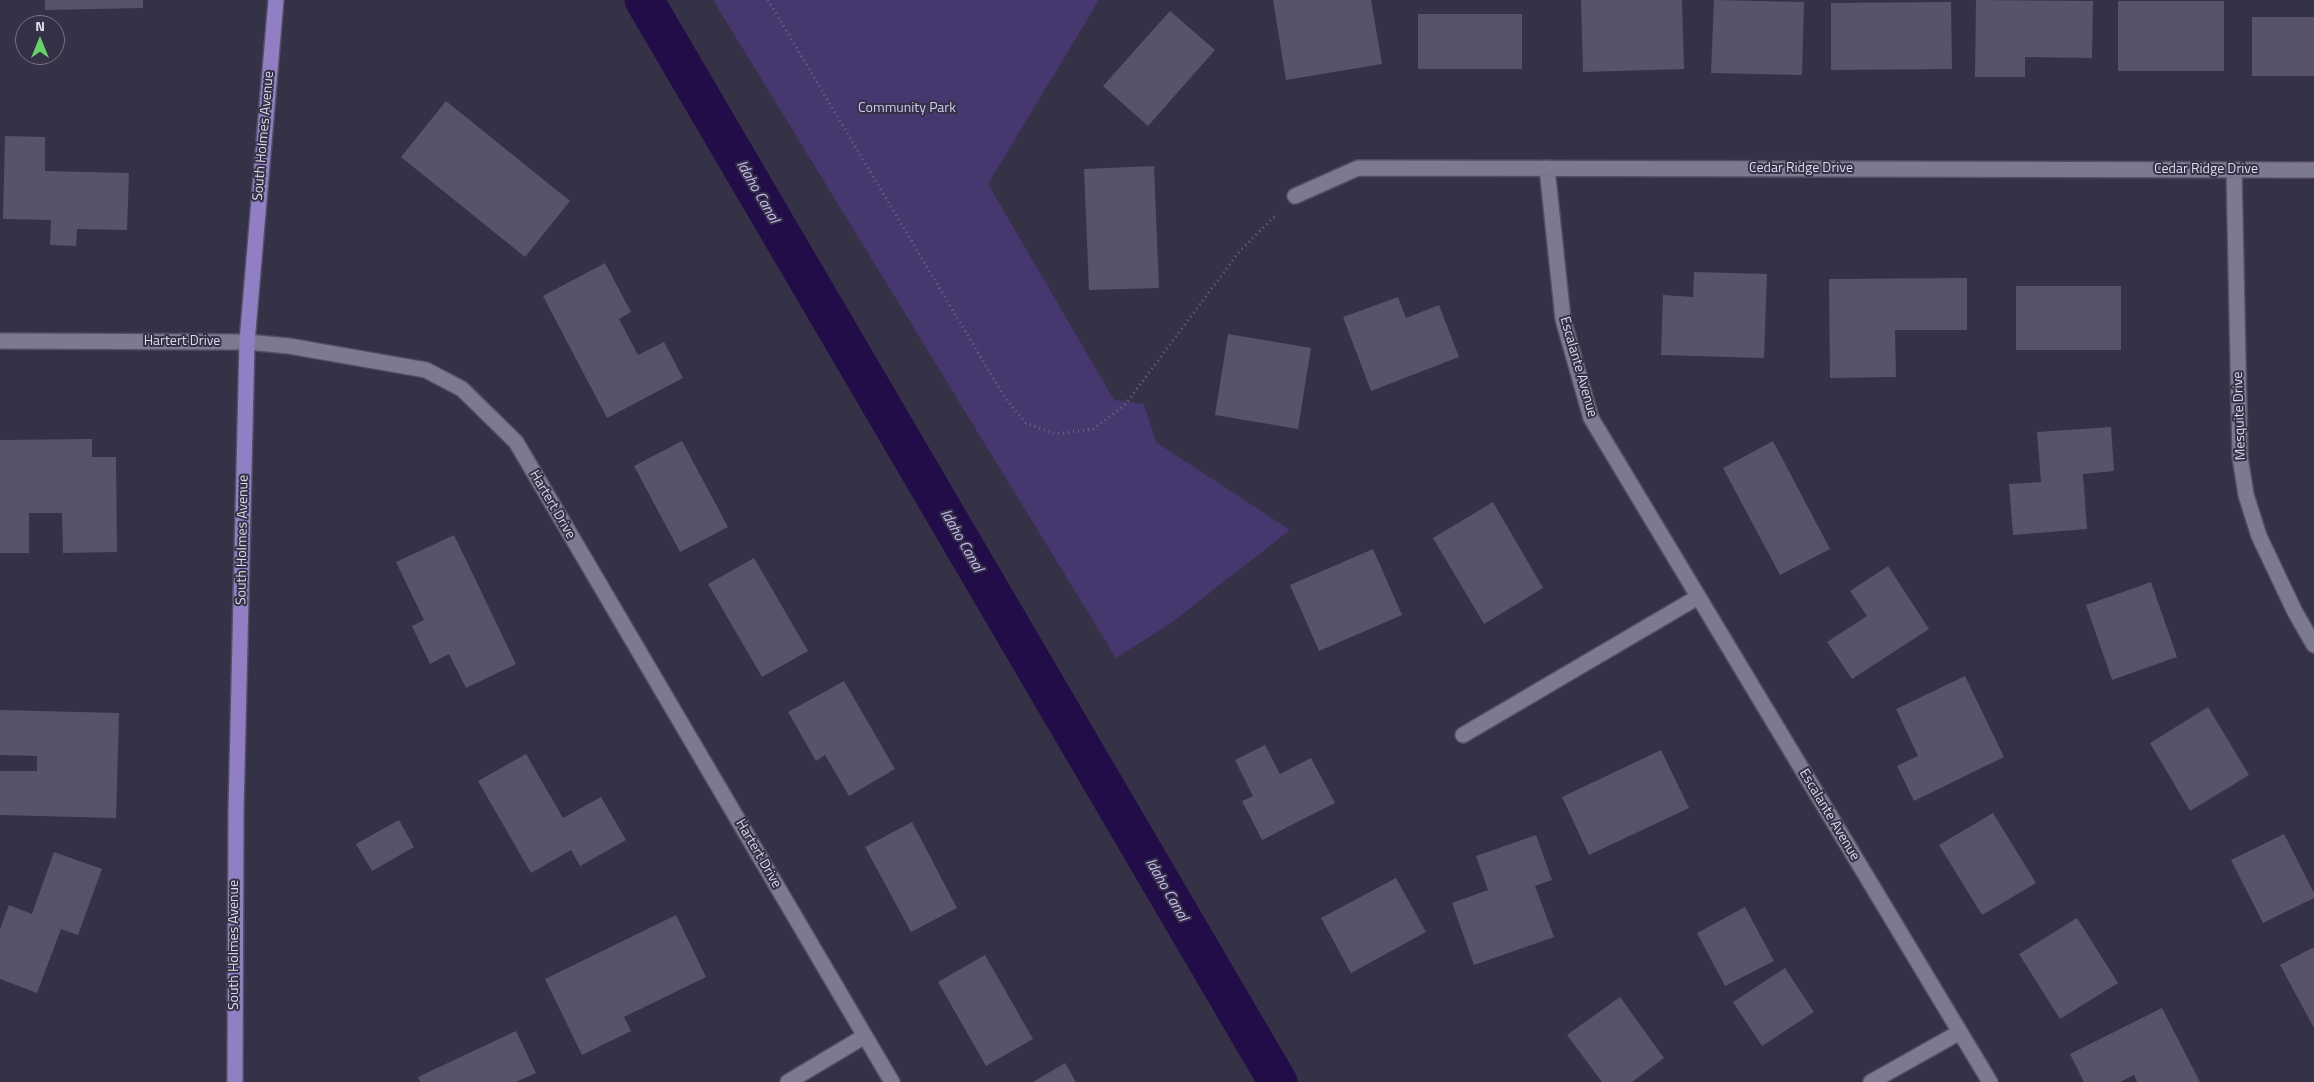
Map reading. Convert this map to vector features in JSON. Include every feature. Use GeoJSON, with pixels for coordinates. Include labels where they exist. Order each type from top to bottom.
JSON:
{"type":"FeatureCollection","features":[{"type":"Feature","properties":{"kind":"main road","name":"South Holmes Avenue"},"geometry":{"type":"LineString","coordinates":[[235,1082],[236,811],[248,342],[276,0]]}},
{"type":"Feature","properties":{"kind":"street","name":"Cedar Ridge Drive"},"geometry":{"type":"LineString","coordinates":[[1295,196],[1358,168],[2314,170]]}},
{"type":"Feature","properties":{"kind":"street","name":"Escalante Avenue"},"geometry":{"type":"LineString","coordinates":[[1547,168],[1563,319],[1591,418],[1990,1082]]}},
{"type":"Feature","properties":{"kind":"street","name":"Mesquite Drive"},"geometry":{"type":"LineString","coordinates":[[2234,170],[2240,457],[2244,486],[2259,536],[2295,612],[2314,645]]}},
{"type":"Feature","properties":{"kind":"street","name":"Hartert Drive"},"geometry":{"type":"LineString","coordinates":[[0,341],[248,342],[289,346],[426,370],[462,389],[516,442],[892,1082]]}},
{"type":"Feature","properties":{"kind":"street"},"geometry":{"type":"LineString","coordinates":[[1463,735],[1698,597]]}},
{"type":"Feature","properties":{"kind":"street"},"geometry":{"type":"LineString","coordinates":[[1871,1082],[1960,1032]]}},
{"type":"Feature","properties":{"kind":"street"},"geometry":{"type":"LineString","coordinates":[[788,1082],[865,1036]]}},
{"type":"Feature","properties":{"kind":"path"},"geometry":{"type":"LineString","coordinates":[[768,0],[1005,398],[1026,423],[1055,434],[1093,429],[1124,406],[1239,252],[1295,196]]}},
{"type":"Feature","properties":{"kind":"green space","name":"Community Park"},"geometry":{"type":"Polygon","coordinates":[[[713,0],[1099,0],[988,184],[1114,400],[1144,404],[1156,442],[1290,530],[1171,623],[1116,658],[713,0]]]}},
{"type":"Feature","properties":{"kind":"building"},"geometry":{"type":"Polygon","coordinates":[[[45,0],[143,0],[143,8],[45,10],[45,0]]]}},
{"type":"Feature","properties":{"kind":"building"},"geometry":{"type":"Polygon","coordinates":[[[1273,0],[1371,0],[1382,64],[1286,80],[1273,0]]]}},
{"type":"Feature","properties":{"kind":"building"},"geometry":{"type":"Polygon","coordinates":[[[1581,0],[1682,0],[1684,69],[1583,72],[1581,0]]]}},
{"type":"Feature","properties":{"kind":"building"},"geometry":{"type":"Polygon","coordinates":[[[1714,0],[1804,2],[1802,75],[1711,73],[1714,0]]]}},
{"type":"Feature","properties":{"kind":"building"},"geometry":{"type":"Polygon","coordinates":[[[1976,0],[2093,1],[2092,58],[2025,57],[2025,77],[1975,77],[1976,0]]]}},
{"type":"Feature","properties":{"kind":"building"},"geometry":{"type":"Polygon","coordinates":[[[2118,1],[2224,1],[2224,71],[2118,71],[2118,1]]]}},
{"type":"Feature","properties":{"kind":"building"},"geometry":{"type":"Polygon","coordinates":[[[1951,2],[1952,69],[1831,70],[1831,3],[1951,2]]]}},
{"type":"Feature","properties":{"kind":"building"},"geometry":{"type":"Polygon","coordinates":[[[1170,11],[1215,50],[1148,126],[1103,86],[1170,11]]]}},
{"type":"Feature","properties":{"kind":"building"},"geometry":{"type":"Polygon","coordinates":[[[1418,14],[1522,14],[1522,69],[1418,69],[1418,14]]]}},
{"type":"Feature","properties":{"kind":"building"},"geometry":{"type":"Polygon","coordinates":[[[2252,17],[2314,17],[2314,76],[2252,76],[2252,17]]]}},
{"type":"Feature","properties":{"kind":"building"},"geometry":{"type":"Polygon","coordinates":[[[446,101],[570,201],[525,257],[401,157],[446,101]]]}},
{"type":"Feature","properties":{"kind":"building"},"geometry":{"type":"Polygon","coordinates":[[[5,136],[45,137],[45,171],[129,173],[127,230],[77,229],[76,246],[50,245],[51,220],[3,219],[5,136]]]}},
{"type":"Feature","properties":{"kind":"building"},"geometry":{"type":"Polygon","coordinates":[[[1154,166],[1159,288],[1089,290],[1084,169],[1154,166]]]}},
{"type":"Feature","properties":{"kind":"building"},"geometry":{"type":"Polygon","coordinates":[[[605,263],[631,312],[619,319],[638,355],[664,342],[683,378],[607,418],[543,296],[605,263]]]}},
{"type":"Feature","properties":{"kind":"building"},"geometry":{"type":"Polygon","coordinates":[[[1694,272],[1767,274],[1764,358],[1661,355],[1663,295],[1693,297],[1694,272]]]}},
{"type":"Feature","properties":{"kind":"building"},"geometry":{"type":"Polygon","coordinates":[[[1967,278],[1967,330],[1895,330],[1896,377],[1830,378],[1829,279],[1967,278]]]}},
{"type":"Feature","properties":{"kind":"building"},"geometry":{"type":"Polygon","coordinates":[[[2016,286],[2121,286],[2121,350],[2016,350],[2016,286]]]}},
{"type":"Feature","properties":{"kind":"building"},"geometry":{"type":"Polygon","coordinates":[[[1398,297],[1406,318],[1439,305],[1459,357],[1371,391],[1343,317],[1398,297]]]}},
{"type":"Feature","properties":{"kind":"building"},"geometry":{"type":"Polygon","coordinates":[[[1228,334],[1311,348],[1298,429],[1215,415],[1228,334]]]}},
{"type":"Feature","properties":{"kind":"building"},"geometry":{"type":"Polygon","coordinates":[[[2111,427],[2114,471],[2083,474],[2087,529],[2013,535],[2009,484],[2041,482],[2037,432],[2111,427]]]}},
{"type":"Feature","properties":{"kind":"building"},"geometry":{"type":"Polygon","coordinates":[[[92,439],[92,457],[116,457],[117,552],[63,553],[62,513],[29,513],[29,553],[0,553],[0,440],[92,439]]]}},
{"type":"Feature","properties":{"kind":"building"},"geometry":{"type":"Polygon","coordinates":[[[682,441],[728,527],[680,552],[634,466],[682,441]]]}},
{"type":"Feature","properties":{"kind":"building"},"geometry":{"type":"Polygon","coordinates":[[[1773,441],[1830,549],[1780,575],[1723,468],[1773,441]]]}},
{"type":"Feature","properties":{"kind":"building"},"geometry":{"type":"Polygon","coordinates":[[[1493,502],[1543,588],[1484,624],[1433,538],[1493,502]]]}},
{"type":"Feature","properties":{"kind":"building"},"geometry":{"type":"Polygon","coordinates":[[[454,535],[516,664],[466,688],[449,654],[430,664],[412,626],[424,620],[396,562],[454,535]]]}},
{"type":"Feature","properties":{"kind":"building"},"geometry":{"type":"Polygon","coordinates":[[[1373,549],[1402,615],[1319,651],[1290,585],[1373,549]]]}},
{"type":"Feature","properties":{"kind":"building"},"geometry":{"type":"Polygon","coordinates":[[[754,558],[808,651],[762,677],[708,584],[754,558]]]}},
{"type":"Feature","properties":{"kind":"building"},"geometry":{"type":"Polygon","coordinates":[[[1888,566],[1929,629],[1852,679],[1827,642],[1867,616],[1850,591],[1888,566]]]}},
{"type":"Feature","properties":{"kind":"building"},"geometry":{"type":"Polygon","coordinates":[[[2151,582],[2177,657],[2112,680],[2086,605],[2151,582]]]}},
{"type":"Feature","properties":{"kind":"building"},"geometry":{"type":"Polygon","coordinates":[[[1965,676],[2004,757],[1914,801],[1897,766],[1918,756],[1896,709],[1965,676]]]}},
{"type":"Feature","properties":{"kind":"building"},"geometry":{"type":"Polygon","coordinates":[[[844,681],[895,769],[849,796],[825,755],[816,761],[788,712],[844,681]]]}},
{"type":"Feature","properties":{"kind":"building"},"geometry":{"type":"Polygon","coordinates":[[[2208,707],[2249,775],[2190,811],[2150,743],[2208,707]]]}},
{"type":"Feature","properties":{"kind":"building"},"geometry":{"type":"Polygon","coordinates":[[[0,710],[119,713],[116,818],[0,815],[0,771],[37,771],[37,756],[0,755],[0,710]]]}},
{"type":"Feature","properties":{"kind":"building"},"geometry":{"type":"Polygon","coordinates":[[[1265,745],[1280,774],[1311,758],[1335,803],[1262,840],[1242,801],[1253,796],[1235,760],[1265,745]]]}},
{"type":"Feature","properties":{"kind":"building"},"geometry":{"type":"Polygon","coordinates":[[[1661,750],[1689,808],[1589,855],[1562,797],[1661,750]]]}},
{"type":"Feature","properties":{"kind":"building"},"geometry":{"type":"Polygon","coordinates":[[[526,754],[563,818],[601,797],[626,840],[580,866],[571,850],[531,873],[478,781],[526,754]]]}},
{"type":"Feature","properties":{"kind":"building"},"geometry":{"type":"Polygon","coordinates":[[[1993,813],[2036,883],[1982,915],[1939,845],[1993,813]]]}},
{"type":"Feature","properties":{"kind":"building"},"geometry":{"type":"Polygon","coordinates":[[[399,820],[414,847],[372,871],[356,844],[399,820]]]}},
{"type":"Feature","properties":{"kind":"building"},"geometry":{"type":"Polygon","coordinates":[[[912,822],[957,908],[911,932],[865,847],[912,822]]]}},
{"type":"Feature","properties":{"kind":"building"},"geometry":{"type":"Polygon","coordinates":[[[2284,834],[2314,893],[2314,898],[2263,923],[2231,860],[2284,834]]]}},
{"type":"Feature","properties":{"kind":"building"},"geometry":{"type":"Polygon","coordinates":[[[1536,835],[1552,880],[1535,886],[1554,937],[1474,965],[1452,903],[1488,890],[1476,856],[1536,835]]]}},
{"type":"Feature","properties":{"kind":"building"},"geometry":{"type":"Polygon","coordinates":[[[54,852],[102,869],[78,935],[61,929],[37,993],[0,979],[0,929],[9,905],[32,914],[54,852]]]}},
{"type":"Feature","properties":{"kind":"building"},"geometry":{"type":"Polygon","coordinates":[[[1396,878],[1426,932],[1351,973],[1321,918],[1396,878]]]}},
{"type":"Feature","properties":{"kind":"building"},"geometry":{"type":"Polygon","coordinates":[[[1745,907],[1774,961],[1725,986],[1697,933],[1745,907]]]}},
{"type":"Feature","properties":{"kind":"building"},"geometry":{"type":"Polygon","coordinates":[[[676,915],[706,977],[624,1017],[631,1031],[582,1055],[545,979],[676,915]]]}},
{"type":"Feature","properties":{"kind":"building"},"geometry":{"type":"Polygon","coordinates":[[[2077,918],[2118,983],[2060,1019],[2019,954],[2077,918]]]}},
{"type":"Feature","properties":{"kind":"building"},"geometry":{"type":"Polygon","coordinates":[[[2314,947],[2314,1028],[2280,965],[2314,947]]]}},
{"type":"Feature","properties":{"kind":"building"},"geometry":{"type":"Polygon","coordinates":[[[985,955],[1033,1039],[986,1066],[938,982],[985,955]]]}},
{"type":"Feature","properties":{"kind":"building"},"geometry":{"type":"Polygon","coordinates":[[[1785,968],[1814,1012],[1762,1046],[1733,1002],[1785,968]]]}},
{"type":"Feature","properties":{"kind":"building"},"geometry":{"type":"Polygon","coordinates":[[[1620,997],[1664,1058],[1632,1082],[1602,1082],[1567,1035],[1620,997]]]}},
{"type":"Feature","properties":{"kind":"building"},"geometry":{"type":"Polygon","coordinates":[[[2162,1008],[2200,1082],[2137,1082],[2134,1075],[2120,1082],[2084,1082],[2070,1054],[2162,1008]]]}},
{"type":"Feature","properties":{"kind":"building"},"geometry":{"type":"Polygon","coordinates":[[[516,1031],[536,1073],[516,1082],[420,1082],[418,1077],[516,1031]]]}},
{"type":"Feature","properties":{"kind":"building"},"geometry":{"type":"Polygon","coordinates":[[[1065,1063],[1076,1082],[1033,1082],[1065,1063]]]}},
{"type":"Feature","properties":{"kind":"waterway","name":"Idaho Canal"},"geometry":{"type":"LineString","coordinates":[[644,0],[1278,1082]]}}]}
